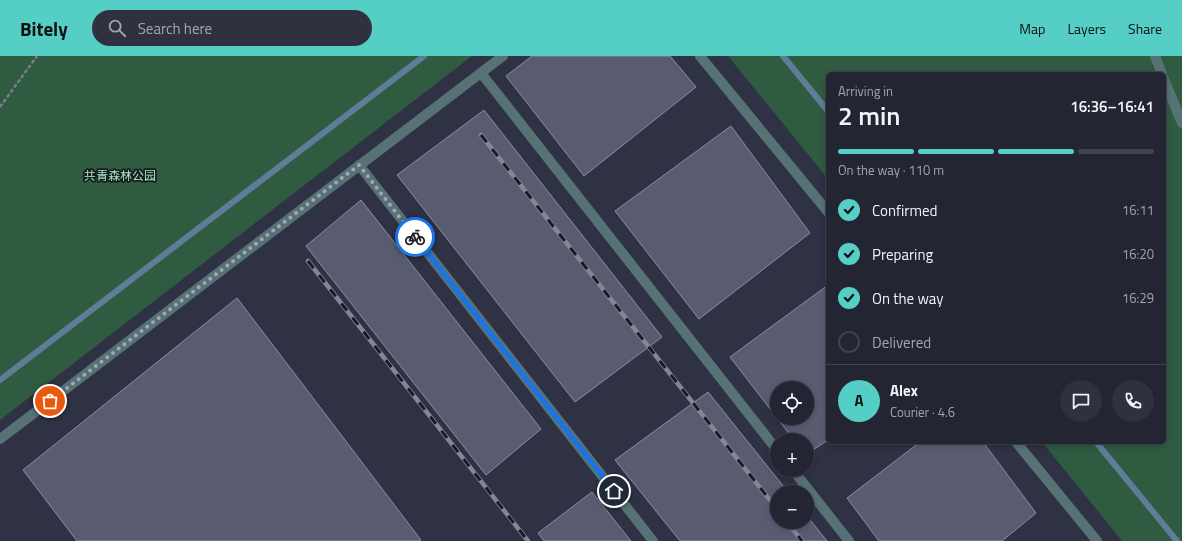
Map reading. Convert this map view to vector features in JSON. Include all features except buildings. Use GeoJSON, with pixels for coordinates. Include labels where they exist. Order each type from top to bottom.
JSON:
{"type":"FeatureCollection","features":[{"type":"Feature","properties":{"kind":"street"},"geometry":{"type":"LineString","coordinates":[[0,439],[503,56]]}},
{"type":"Feature","properties":{"kind":"street"},"geometry":{"type":"LineString","coordinates":[[700,56],[826,210]]}},
{"type":"Feature","properties":{"kind":"street"},"geometry":{"type":"LineString","coordinates":[[1155,56],[1161,72]]}},
{"type":"Feature","properties":{"kind":"street"},"geometry":{"type":"LineString","coordinates":[[481,73],[770,441]]}},
{"type":"Feature","properties":{"kind":"street"},"geometry":{"type":"LineString","coordinates":[[1166,84],[1182,124]]}},
{"type":"Feature","properties":{"kind":"street"},"geometry":{"type":"LineString","coordinates":[[359,165],[653,541]]}},
{"type":"Feature","properties":{"kind":"street"},"geometry":{"type":"LineString","coordinates":[[1018,444],[1097,541]]}},
{"type":"Feature","properties":{"kind":"street"},"geometry":{"type":"LineString","coordinates":[[799,477],[849,541]]}},
{"type":"Feature","properties":{"kind":"path"},"geometry":{"type":"LineString","coordinates":[[0,107],[37,56]]}},
{"type":"Feature","properties":{"kind":"green space","name":"共青森林公园"},"geometry":{"type":"Polygon","coordinates":[[[0,56],[472,56],[0,420],[0,56]]]}},
{"type":"Feature","properties":{"kind":"green space"},"geometry":{"type":"Polygon","coordinates":[[[728,56],[1182,56],[1182,541],[1122,541],[1044,444],[1166,444],[1166,72],[826,72],[826,177],[728,56]]]}},
{"type":"Feature","properties":{"kind":"waterway"},"geometry":{"type":"LineString","coordinates":[[0,380],[424,56]]}},
{"type":"Feature","properties":{"kind":"waterway"},"geometry":{"type":"LineString","coordinates":[[783,56],[826,109]]}},
{"type":"Feature","properties":{"kind":"waterway"},"geometry":{"type":"LineString","coordinates":[[1098,444],[1177,541]]}},
{"type":"Feature","properties":{"kind":"railway"},"geometry":{"type":"LineString","coordinates":[[481,135],[770,500]]}},
{"type":"Feature","properties":{"kind":"railway"},"geometry":{"type":"LineString","coordinates":[[308,261],[528,541]]}},
{"type":"Feature","properties":{"kind":"railway"},"geometry":{"type":"LineString","coordinates":[[793,529],[802,541]]}},
{"type":"Feature","properties":{"kind":"way so far"},"geometry":{"type":"LineString","coordinates":[[50,401],[359,165],[415,237]]}},
{"type":"Feature","properties":{"kind":"route"},"geometry":{"type":"LineString","coordinates":[[415,237],[614,491]]}}]}
